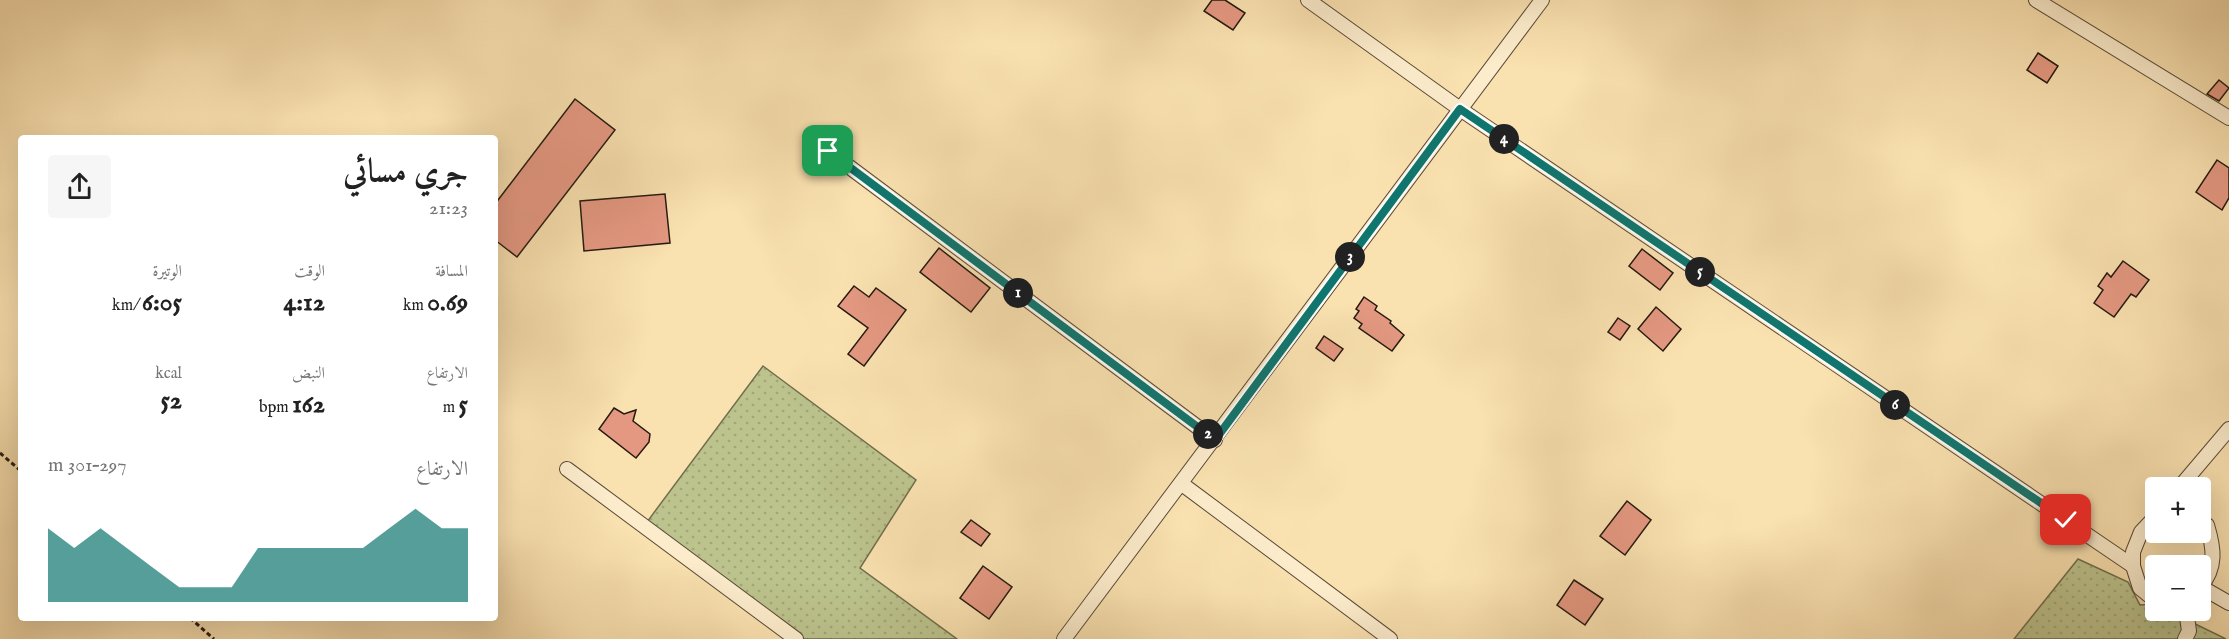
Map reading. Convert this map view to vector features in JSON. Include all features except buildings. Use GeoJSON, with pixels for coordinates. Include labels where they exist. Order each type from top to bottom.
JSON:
{"type":"FeatureCollection","features":[{"type":"Feature","properties":{"kind":"street"},"geometry":{"type":"LineString","coordinates":[[1308,0],[1460,109],[2133,566]]}},
{"type":"Feature","properties":{"kind":"street"},"geometry":{"type":"LineString","coordinates":[[1065,639],[1542,0]]}},
{"type":"Feature","properties":{"kind":"street"},"geometry":{"type":"LineString","coordinates":[[2036,0],[2229,118]]}},
{"type":"Feature","properties":{"kind":"street"},"geometry":{"type":"LineString","coordinates":[[828,151],[1215,440]]}},
{"type":"Feature","properties":{"kind":"street"},"geometry":{"type":"LineString","coordinates":[[2188,477],[2229,429]]}},
{"type":"Feature","properties":{"kind":"street"},"geometry":{"type":"LineString","coordinates":[[567,469],[796,639]]}},
{"type":"Feature","properties":{"kind":"street"},"geometry":{"type":"LineString","coordinates":[[1182,484],[1390,639]]}},
{"type":"Feature","properties":{"kind":"street"},"geometry":{"type":"LineString","coordinates":[[2145,528],[2133,552],[2133,566],[2140,588],[2145,592]]}},
{"type":"Feature","properties":{"kind":"street"},"geometry":{"type":"LineString","coordinates":[[2211,537],[2214,546],[2211,564]]}},
{"type":"Feature","properties":{"kind":"street"},"geometry":{"type":"LineString","coordinates":[[2211,593],[2229,603]]}},
{"type":"Feature","properties":{"kind":"street"},"geometry":{"type":"LineString","coordinates":[[2185,639],[2189,631],[2188,621]]}},
{"type":"Feature","properties":{"kind":"path"},"geometry":{"type":"LineString","coordinates":[[0,453],[18,468]]}},
{"type":"Feature","properties":{"kind":"path"},"geometry":{"type":"LineString","coordinates":[[193,621],[214,639]]}},
{"type":"Feature","properties":{"kind":"green space"},"geometry":{"type":"Polygon","coordinates":[[[763,366],[916,480],[860,568],[957,639],[796,639],[644,526],[763,366]]]}},
{"type":"Feature","properties":{"kind":"green space"},"geometry":{"type":"Polygon","coordinates":[[[2078,559],[2128,582],[2140,605],[2145,605],[2145,621],[2189,621],[2226,639],[2014,639],[2078,559]]]}},
{"type":"Feature","properties":{"kind":"route"},"geometry":{"type":"LineString","coordinates":[[828,151],[1215,440],[1460,109],[2066,520]]}}]}
